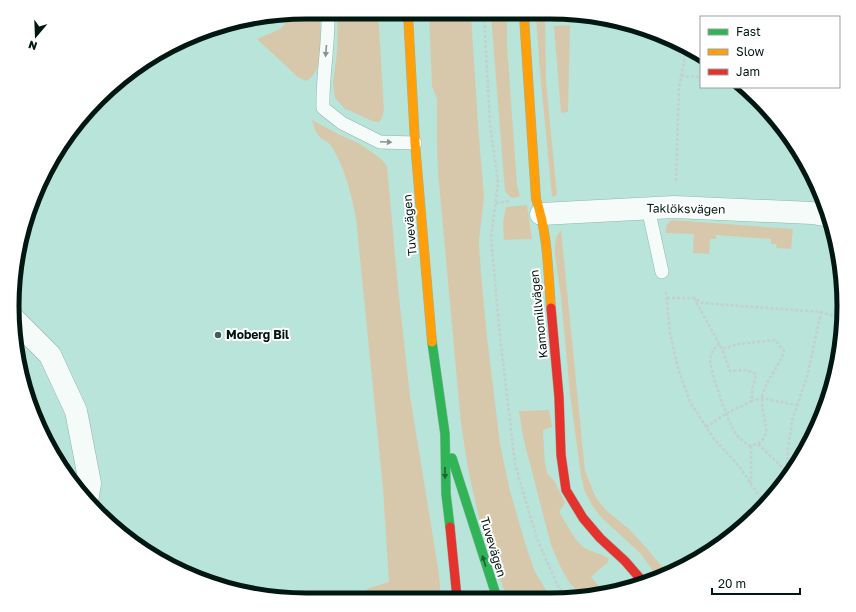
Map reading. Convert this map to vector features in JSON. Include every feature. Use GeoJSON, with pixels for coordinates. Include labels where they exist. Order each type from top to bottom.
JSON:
{"type":"FeatureCollection","features":[{"type":"Feature","properties":{"kind":"main road","name":"Tuvevägen"},"geometry":{"type":"LineString","coordinates":[[408,19],[415,143],[432,345],[445,434],[446,494],[456,593]]}},
{"type":"Feature","properties":{"kind":"main road","name":"Kamomillvägen"},"geometry":{"type":"LineString","coordinates":[[524,19],[536,199],[541,214],[559,397],[562,455],[566,490],[583,518],[600,538],[625,561],[640,579]]}},
{"type":"Feature","properties":{"kind":"main road","name":"Tuvevägen"},"geometry":{"type":"LineString","coordinates":[[445,434],[494,593]]}},
{"type":"Feature","properties":{"kind":"street","name":"Taklöksvägen"},"geometry":{"type":"LineString","coordinates":[[541,214],[674,207],[822,215]]}},
{"type":"Feature","properties":{"kind":"street"},"geometry":{"type":"LineString","coordinates":[[20,325],[50,355],[76,411],[90,483],[88,493]]}},
{"type":"Feature","properties":{"kind":"lane"},"geometry":{"type":"LineString","coordinates":[[328,19],[322,90],[323,108],[342,124],[380,142],[415,143]]}},
{"type":"Feature","properties":{"kind":"lane"},"geometry":{"type":"LineString","coordinates":[[648,208],[662,272]]}},
{"type":"Feature","properties":{"kind":"path"},"geometry":{"type":"LineString","coordinates":[[484,19],[490,124],[498,183],[491,238],[500,336],[515,464],[537,539],[558,586],[563,592]]}},
{"type":"Feature","properties":{"kind":"path"},"geometry":{"type":"LineString","coordinates":[[676,184],[679,87],[686,53]]}},
{"type":"Feature","properties":{"kind":"path"},"geometry":{"type":"LineString","coordinates":[[681,76],[700,77]]}},
{"type":"Feature","properties":{"kind":"path"},"geometry":{"type":"LineString","coordinates":[[662,272],[667,298],[670,333],[678,368],[690,402],[714,439],[739,466],[763,499]]}},
{"type":"Feature","properties":{"kind":"path"},"geometry":{"type":"LineString","coordinates":[[667,298],[694,298],[702,303],[821,312],[836,316]]}},
{"type":"Feature","properties":{"kind":"path"},"geometry":{"type":"LineString","coordinates":[[694,298],[720,344],[730,371],[746,370],[756,374],[754,388],[751,395],[752,401]]}},
{"type":"Feature","properties":{"kind":"path"},"geometry":{"type":"LineString","coordinates":[[786,469],[792,421],[808,373],[821,312]]}},
{"type":"Feature","properties":{"kind":"path"},"geometry":{"type":"LineString","coordinates":[[722,349],[739,344],[775,340],[784,351],[780,363],[767,383],[762,398],[762,407],[766,427],[762,440],[751,446]]}},
{"type":"Feature","properties":{"kind":"path"},"geometry":{"type":"LineString","coordinates":[[720,344],[714,349],[710,360],[718,388],[734,430],[742,441],[751,446]]}},
{"type":"Feature","properties":{"kind":"path"},"geometry":{"type":"LineString","coordinates":[[706,427],[727,413],[762,398],[797,405]]}},
{"type":"Feature","properties":{"kind":"path"},"geometry":{"type":"LineString","coordinates":[[758,443],[785,470]]}},
{"type":"Feature","properties":{"kind":"path"},"geometry":{"type":"LineString","coordinates":[[751,446],[751,483]]}},
{"type":"Feature","properties":{"kind":"shaded area"},"geometry":{"type":"Polygon","coordinates":[[[320,19],[321,43],[319,61],[317,69],[306,81],[298,77],[257,39],[280,29],[289,20],[320,19]]]}},
{"type":"Feature","properties":{"kind":"shaded area"},"geometry":{"type":"Polygon","coordinates":[[[338,19],[378,19],[384,110],[382,118],[379,122],[372,121],[344,108],[335,98],[333,83],[337,52],[338,19]]]}},
{"type":"Feature","properties":{"kind":"shaded area"},"geometry":{"type":"Polygon","coordinates":[[[429,19],[471,19],[484,197],[479,241],[481,274],[500,444],[510,491],[526,546],[535,572],[548,593],[505,593],[479,518],[468,469],[461,424],[438,172],[437,99],[432,86],[429,19]]]}},
{"type":"Feature","properties":{"kind":"shaded area"},"geometry":{"type":"Polygon","coordinates":[[[491,19],[507,19],[507,45],[517,186],[520,196],[514,198],[510,197],[505,191],[491,19]]]}},
{"type":"Feature","properties":{"kind":"shaded area"},"geometry":{"type":"Polygon","coordinates":[[[536,19],[545,19],[546,82],[557,195],[552,197],[536,19]]]}},
{"type":"Feature","properties":{"kind":"shaded area"},"geometry":{"type":"Polygon","coordinates":[[[570,25],[568,112],[561,113],[554,26],[570,25]]]}},
{"type":"Feature","properties":{"kind":"shaded area"},"geometry":{"type":"Polygon","coordinates":[[[312,120],[360,144],[380,158],[387,166],[410,396],[439,574],[441,593],[364,593],[367,589],[389,582],[383,489],[356,218],[350,190],[337,155],[328,142],[317,133],[312,120]]]}},
{"type":"Feature","properties":{"kind":"shaded area"},"geometry":{"type":"Polygon","coordinates":[[[527,205],[532,239],[504,240],[503,222],[506,207],[527,205]]]}},
{"type":"Feature","properties":{"kind":"shaded area"},"geometry":{"type":"Polygon","coordinates":[[[672,220],[793,229],[791,249],[776,248],[777,244],[771,244],[771,239],[716,235],[716,239],[710,239],[709,254],[693,253],[694,234],[666,233],[667,225],[672,220]]]}},
{"type":"Feature","properties":{"kind":"shaded area"},"geometry":{"type":"Polygon","coordinates":[[[561,230],[585,471],[596,498],[607,511],[630,530],[664,569],[655,573],[641,554],[601,517],[585,492],[581,476],[570,394],[561,297],[555,255],[557,236],[561,230]]]}},
{"type":"Feature","properties":{"kind":"shaded area"},"geometry":{"type":"Polygon","coordinates":[[[549,410],[552,427],[543,430],[547,473],[555,482],[565,503],[559,512],[576,539],[585,548],[609,559],[608,562],[591,577],[601,588],[578,592],[569,582],[560,566],[551,545],[523,437],[519,411],[549,410]]]}},
{"type":"Feature","properties":{"kind":"traffic: fast"},"geometry":{"type":"LineString","coordinates":[[432,342],[445,434],[446,494],[450,527]]}},
{"type":"Feature","properties":{"kind":"traffic: fast"},"geometry":{"type":"LineString","coordinates":[[452,458],[495,593]]}},
{"type":"Feature","properties":{"kind":"traffic: slow"},"geometry":{"type":"LineString","coordinates":[[408,19],[415,143],[432,342]]}},
{"type":"Feature","properties":{"kind":"traffic: slow"},"geometry":{"type":"LineString","coordinates":[[524,19],[536,199],[545,239],[551,308]]}},
{"type":"Feature","properties":{"kind":"traffic: jam"},"geometry":{"type":"LineString","coordinates":[[551,308],[559,397],[561,455],[566,490],[583,518],[600,538],[625,561],[640,579]]}},
{"type":"Feature","properties":{"kind":"traffic: jam"},"geometry":{"type":"LineString","coordinates":[[450,527],[457,593]]}},
{"type":"Feature","properties":{"kind":"place","name":"Moberg Bil"},"geometry":{"type":"Point","coordinates":[218,335]}}]}
